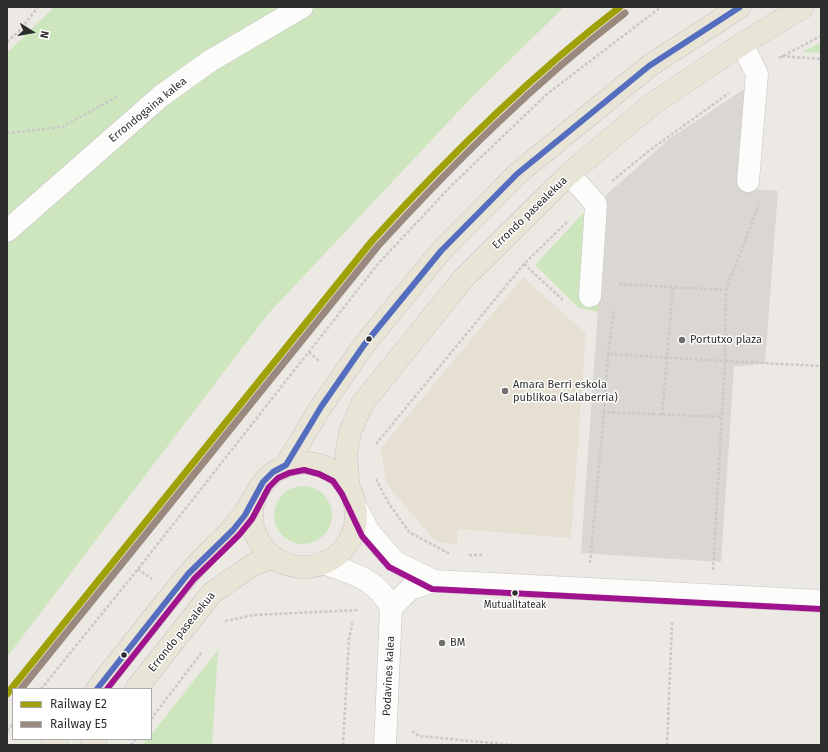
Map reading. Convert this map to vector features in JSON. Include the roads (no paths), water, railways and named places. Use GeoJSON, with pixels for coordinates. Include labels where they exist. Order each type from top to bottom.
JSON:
{"type":"FeatureCollection","features":[{"type":"Feature","properties":{"kind":"main road"},"geometry":{"type":"LineString","coordinates":[[286,465],[321,407],[364,345],[441,251],[517,174],[649,66],[740,7]]}},
{"type":"Feature","properties":{"kind":"main road","name":"Errondo pasealekua"},"geometry":{"type":"LineString","coordinates":[[352,497],[346,455],[350,432],[362,404],[463,278],[569,174],[651,105],[742,44],[803,7]]}},
{"type":"Feature","properties":{"kind":"main road"},"geometry":{"type":"LineString","coordinates":[[98,688],[188,574],[233,530],[245,515],[256,494],[263,482],[273,472],[286,465],[304,462],[322,466],[338,475],[352,497],[354,526],[345,546],[335,556],[322,563],[306,566],[290,565],[275,558],[262,546],[254,530],[252,512],[256,494]]}},
{"type":"Feature","properties":{"kind":"main road","name":"Errondo pasealekua"},"geometry":{"type":"LineString","coordinates":[[137,688],[212,593],[254,564],[275,558]]}},
{"type":"Feature","properties":{"kind":"street","name":"Errondogaina kalea"},"geometry":{"type":"LineString","coordinates":[[7,231],[161,96],[210,61],[302,7]]}},
{"type":"Feature","properties":{"kind":"street"},"geometry":{"type":"LineString","coordinates":[[742,44],[757,74],[748,181]]}},
{"type":"Feature","properties":{"kind":"street"},"geometry":{"type":"LineString","coordinates":[[569,174],[596,204],[590,296]]}},
{"type":"Feature","properties":{"kind":"street"},"geometry":{"type":"LineString","coordinates":[[352,497],[369,532],[396,562],[434,581]]}},
{"type":"Feature","properties":{"kind":"street"},"geometry":{"type":"LineString","coordinates":[[322,563],[354,573],[368,580],[386,597],[391,608],[410,589],[434,581],[821,600]]}},
{"type":"Feature","properties":{"kind":"street","name":"Podavines kalea"},"geometry":{"type":"LineString","coordinates":[[385,745],[391,608]]}},
{"type":"Feature","properties":{"kind":"rail line","name":"E2"},"geometry":{"type":"LineString","coordinates":[[7,694],[372,241],[430,178],[491,118],[554,61],[620,7]]}},
{"type":"Feature","properties":{"kind":"rail line","name":"E5"},"geometry":{"type":"LineString","coordinates":[[22,688],[378,246],[436,184],[496,124],[559,67],[625,13]]}},
{"type":"Feature","properties":{"kind":"place","name":"Portutxo plaza"},"geometry":{"type":"Point","coordinates":[682,340]}},
{"type":"Feature","properties":{"kind":"place","name":"Amara Berri eskola publikoa (Salaberria)"},"geometry":{"type":"Point","coordinates":[505,391]}},
{"type":"Feature","properties":{"kind":"place","name":"Mutualitateak"},"geometry":{"type":"Point","coordinates":[515,593]}},
{"type":"Feature","properties":{"kind":"place","name":"BM"},"geometry":{"type":"Point","coordinates":[442,643]}}]}
